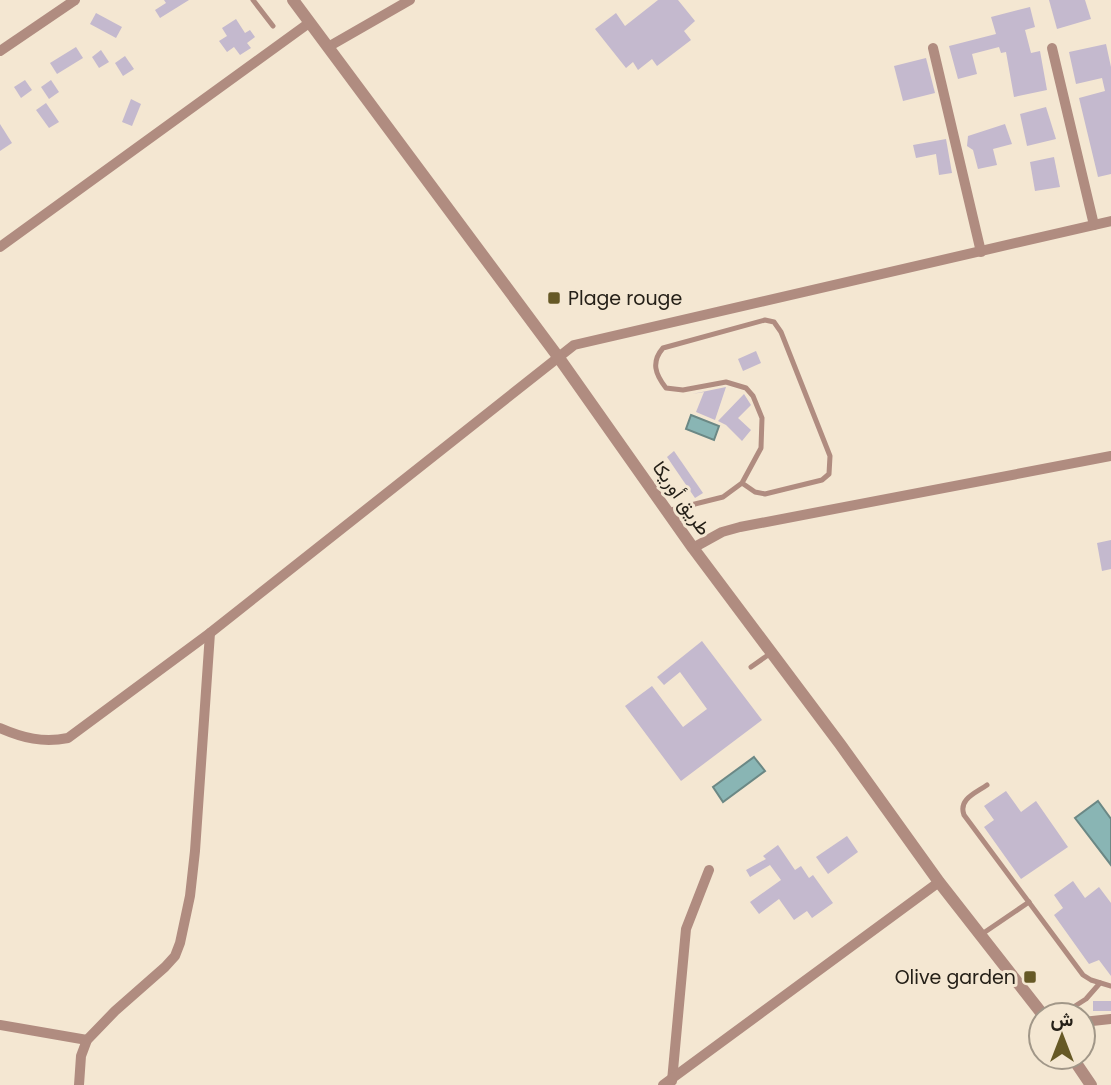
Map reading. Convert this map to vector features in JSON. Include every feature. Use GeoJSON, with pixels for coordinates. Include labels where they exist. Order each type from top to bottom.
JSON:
{"type":"FeatureCollection","features":[{"type":"Feature","properties":{"kind":"street"},"geometry":{"type":"LineString","coordinates":[[0,51],[75,0]]}},
{"type":"Feature","properties":{"kind":"street","name":"طريق أوريكا"},"geometry":{"type":"LineString","coordinates":[[293,0],[559,358],[693,548],[939,882],[1032,1001]]}},
{"type":"Feature","properties":{"kind":"street"},"geometry":{"type":"LineString","coordinates":[[328,47],[410,0]]}},
{"type":"Feature","properties":{"kind":"street"},"geometry":{"type":"LineString","coordinates":[[0,247],[309,23]]}},
{"type":"Feature","properties":{"kind":"street"},"geometry":{"type":"LineString","coordinates":[[933,48],[981,252]]}},
{"type":"Feature","properties":{"kind":"street"},"geometry":{"type":"LineString","coordinates":[[1052,48],[1094,225]]}},
{"type":"Feature","properties":{"kind":"street"},"geometry":{"type":"LineString","coordinates":[[0,728],[28,739],[50,742],[68,738],[209,633],[574,345],[1111,221]]}},
{"type":"Feature","properties":{"kind":"street"},"geometry":{"type":"LineString","coordinates":[[693,548],[722,531],[740,527],[1111,456]]}},
{"type":"Feature","properties":{"kind":"street"},"geometry":{"type":"LineString","coordinates":[[79,1085],[81,1056],[87,1040],[170,962],[180,943],[190,897],[195,851],[209,633]]}},
{"type":"Feature","properties":{"kind":"street"},"geometry":{"type":"LineString","coordinates":[[669,1083],[686,929],[709,870]]}},
{"type":"Feature","properties":{"kind":"street"},"geometry":{"type":"LineString","coordinates":[[669,1083],[939,882]]}},
{"type":"Feature","properties":{"kind":"street"},"geometry":{"type":"LineString","coordinates":[[0,1026],[87,1040]]}},
{"type":"Feature","properties":{"kind":"lane"},"geometry":{"type":"LineString","coordinates":[[253,0],[273,26]]}},
{"type":"Feature","properties":{"kind":"lane"},"geometry":{"type":"LineString","coordinates":[[667,511],[723,497],[742,483],[761,448],[762,418],[753,396],[746,388],[726,382],[683,390],[666,388],[659,379],[654,363],[656,356],[663,348],[765,320],[774,323],[781,332],[830,456],[829,474],[822,480],[765,494],[755,492],[742,483]]}},
{"type":"Feature","properties":{"kind":"lane"},"geometry":{"type":"LineString","coordinates":[[751,667],[771,653]]}},
{"type":"Feature","properties":{"kind":"lane"},"geometry":{"type":"LineString","coordinates":[[987,785],[965,800],[962,812],[1083,975],[1111,986]]}},
{"type":"Feature","properties":{"kind":"lane"},"geometry":{"type":"LineString","coordinates":[[979,935],[1029,902]]}},
{"type":"Feature","properties":{"kind":"lane"},"geometry":{"type":"LineString","coordinates":[[1083,1001],[1100,983]]}},
{"type":"Feature","properties":{"kind":"water"},"geometry":{"type":"Polygon","coordinates":[[[691,415],[719,426],[714,440],[686,429],[691,415]]]}},
{"type":"Feature","properties":{"kind":"water"},"geometry":{"type":"Polygon","coordinates":[[[754,757],[765,771],[723,802],[713,787],[754,757]]]}},
{"type":"Feature","properties":{"kind":"water"},"geometry":{"type":"Polygon","coordinates":[[[1098,801],[1111,819],[1111,865],[1075,818],[1098,801]]]}},
{"type":"Feature","properties":{"kind":"building"},"geometry":{"type":"Polygon","coordinates":[[[164,0],[189,0],[160,18],[155,10],[166,3],[164,0]]]}},
{"type":"Feature","properties":{"kind":"building"},"geometry":{"type":"Polygon","coordinates":[[[658,0],[678,0],[695,21],[684,31],[691,40],[657,66],[652,59],[638,70],[633,62],[626,68],[595,29],[616,13],[625,26],[658,0]]]}},
{"type":"Feature","properties":{"kind":"building"},"geometry":{"type":"Polygon","coordinates":[[[1049,0],[1085,0],[1091,19],[1057,29],[1049,0]]]}},
{"type":"Feature","properties":{"kind":"building"},"geometry":{"type":"Polygon","coordinates":[[[1030,7],[1035,27],[1025,30],[1031,53],[1040,51],[1047,90],[1014,97],[1006,52],[1001,53],[999,47],[972,54],[977,74],[958,79],[949,46],[996,34],[991,17],[1030,7]]]}},
{"type":"Feature","properties":{"kind":"building"},"geometry":{"type":"Polygon","coordinates":[[[96,13],[122,27],[116,38],[90,24],[96,13]]]}},
{"type":"Feature","properties":{"kind":"building"},"geometry":{"type":"Polygon","coordinates":[[[236,19],[245,33],[250,30],[255,37],[247,43],[251,48],[240,55],[234,47],[227,52],[219,41],[227,36],[222,28],[236,19]]]}},
{"type":"Feature","properties":{"kind":"building"},"geometry":{"type":"Polygon","coordinates":[[[1106,44],[1111,67],[1111,174],[1098,177],[1079,98],[1105,91],[1102,78],[1076,84],[1069,52],[1106,44]]]}},
{"type":"Feature","properties":{"kind":"building"},"geometry":{"type":"Polygon","coordinates":[[[76,47],[83,58],[57,74],[50,63],[76,47]]]}},
{"type":"Feature","properties":{"kind":"building"},"geometry":{"type":"Polygon","coordinates":[[[101,50],[109,62],[99,68],[92,57],[101,50]]]}},
{"type":"Feature","properties":{"kind":"building"},"geometry":{"type":"Polygon","coordinates":[[[125,56],[134,69],[123,76],[115,63],[125,56]]]}},
{"type":"Feature","properties":{"kind":"building"},"geometry":{"type":"Polygon","coordinates":[[[926,58],[935,93],[903,101],[894,66],[926,58]]]}},
{"type":"Feature","properties":{"kind":"building"},"geometry":{"type":"Polygon","coordinates":[[[25,80],[32,90],[21,98],[14,87],[25,80]]]}},
{"type":"Feature","properties":{"kind":"building"},"geometry":{"type":"Polygon","coordinates":[[[51,80],[59,92],[49,99],[41,87],[51,80]]]}},
{"type":"Feature","properties":{"kind":"building"},"geometry":{"type":"Polygon","coordinates":[[[131,99],[141,104],[132,126],[122,122],[131,99]]]}},
{"type":"Feature","properties":{"kind":"building"},"geometry":{"type":"Polygon","coordinates":[[[46,103],[59,122],[49,128],[36,110],[46,103]]]}},
{"type":"Feature","properties":{"kind":"building"},"geometry":{"type":"Polygon","coordinates":[[[1046,107],[1056,139],[1027,146],[1020,114],[1046,107]]]}},
{"type":"Feature","properties":{"kind":"building"},"geometry":{"type":"Polygon","coordinates":[[[0,124],[12,143],[0,151],[0,124]]]}},
{"type":"Feature","properties":{"kind":"building"},"geometry":{"type":"Polygon","coordinates":[[[1005,124],[1012,144],[993,149],[997,165],[978,169],[973,150],[967,146],[968,136],[1005,124]]]}},
{"type":"Feature","properties":{"kind":"building"},"geometry":{"type":"Polygon","coordinates":[[[946,139],[952,173],[939,175],[936,154],[916,158],[913,145],[946,139]]]}},
{"type":"Feature","properties":{"kind":"building"},"geometry":{"type":"Polygon","coordinates":[[[1054,157],[1060,187],[1035,191],[1030,162],[1054,157]]]}},
{"type":"Feature","properties":{"kind":"building"},"geometry":{"type":"Polygon","coordinates":[[[756,351],[761,363],[743,371],[738,359],[756,351]]]}},
{"type":"Feature","properties":{"kind":"building"},"geometry":{"type":"Polygon","coordinates":[[[726,387],[715,420],[696,412],[704,392],[692,394],[726,387]]]}},
{"type":"Feature","properties":{"kind":"building"},"geometry":{"type":"Polygon","coordinates":[[[744,394],[751,405],[738,418],[751,430],[742,441],[718,421],[744,394]]]}},
{"type":"Feature","properties":{"kind":"building"},"geometry":{"type":"Polygon","coordinates":[[[674,451],[703,493],[695,498],[667,457],[674,451]]]}},
{"type":"Feature","properties":{"kind":"building"},"geometry":{"type":"Polygon","coordinates":[[[1111,540],[1111,569],[1102,571],[1097,543],[1111,540]]]}},
{"type":"Feature","properties":{"kind":"building"},"geometry":{"type":"Polygon","coordinates":[[[702,641],[762,720],[681,781],[625,706],[652,686],[683,727],[707,709],[680,672],[664,685],[657,677],[702,641]]]}},
{"type":"Feature","properties":{"kind":"building"},"geometry":{"type":"Polygon","coordinates":[[[1006,791],[1021,812],[1036,801],[1068,847],[1021,879],[984,827],[994,820],[984,806],[1006,791]]]}},
{"type":"Feature","properties":{"kind":"building"},"geometry":{"type":"Polygon","coordinates":[[[847,836],[858,852],[828,874],[816,857],[847,836]]]}},
{"type":"Feature","properties":{"kind":"building"},"geometry":{"type":"Polygon","coordinates":[[[778,845],[795,870],[801,866],[809,878],[813,875],[833,903],[812,918],[807,911],[794,920],[779,899],[759,914],[750,902],[781,880],[770,865],[750,877],[746,870],[766,859],[763,856],[778,845]]]}},
{"type":"Feature","properties":{"kind":"building"},"geometry":{"type":"Polygon","coordinates":[[[1073,881],[1085,898],[1099,887],[1111,903],[1111,976],[1099,960],[1089,964],[1054,915],[1063,908],[1054,895],[1073,881]]]}},
{"type":"Feature","properties":{"kind":"building"},"geometry":{"type":"Polygon","coordinates":[[[1097,1001],[1111,1001],[1111,1011],[1097,1011],[1097,1001]]]}},
{"type":"Feature","properties":{"kind":"place","name":"Plage rouge"},"geometry":{"type":"Point","coordinates":[554,298]}},
{"type":"Feature","properties":{"kind":"place","name":"Olive garden"},"geometry":{"type":"Point","coordinates":[1030,977]}}]}
